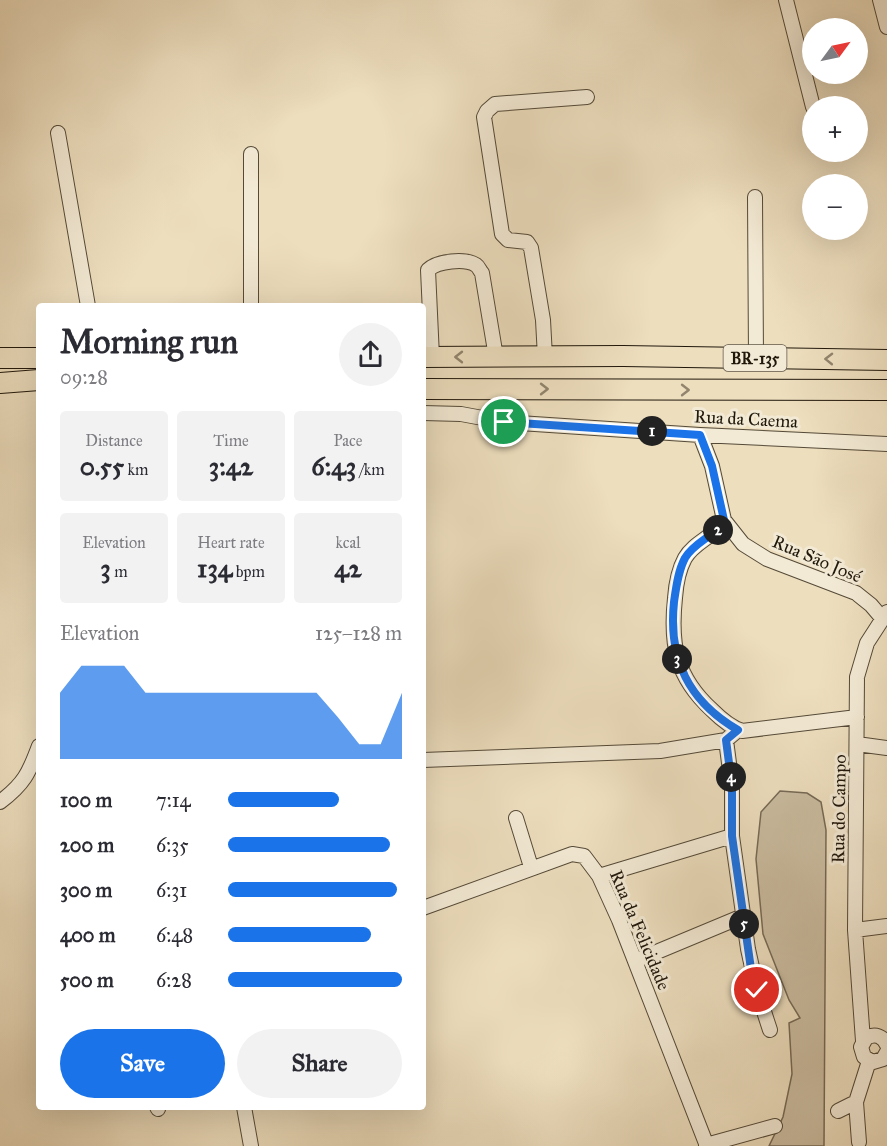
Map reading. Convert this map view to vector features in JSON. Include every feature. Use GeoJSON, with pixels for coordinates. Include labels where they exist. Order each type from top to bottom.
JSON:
{"type":"FeatureCollection","features":[{"type":"Feature","properties":{"kind":"highway","name":"BR-135"},"geometry":{"type":"LineString","coordinates":[[428,357],[887,360]]}},
{"type":"Feature","properties":{"kind":"highway"},"geometry":{"type":"LineString","coordinates":[[0,358],[36,358]]}},
{"type":"Feature","properties":{"kind":"highway"},"geometry":{"type":"LineString","coordinates":[[0,385],[36,380]]}},
{"type":"Feature","properties":{"kind":"highway"},"geometry":{"type":"LineString","coordinates":[[0,385],[36,387]]}},
{"type":"Feature","properties":{"kind":"highway","name":"BR-135"},"geometry":{"type":"LineString","coordinates":[[426,389],[887,390]]}},
{"type":"Feature","properties":{"kind":"street"},"geometry":{"type":"LineString","coordinates":[[786,0],[810,96]]}},
{"type":"Feature","properties":{"kind":"street"},"geometry":{"type":"LineString","coordinates":[[880,0],[887,27]]}},
{"type":"Feature","properties":{"kind":"street"},"geometry":{"type":"LineString","coordinates":[[545,357],[543,320],[531,248],[527,242],[508,240],[502,234],[484,117],[495,104],[587,97]]}},
{"type":"Feature","properties":{"kind":"street"},"geometry":{"type":"LineString","coordinates":[[58,133],[87,303]]}},
{"type":"Feature","properties":{"kind":"street"},"geometry":{"type":"LineString","coordinates":[[251,154],[251,303]]}},
{"type":"Feature","properties":{"kind":"street"},"geometry":{"type":"LineString","coordinates":[[755,197],[756,358]]}},
{"type":"Feature","properties":{"kind":"street"},"geometry":{"type":"LineString","coordinates":[[428,357],[428,270],[434,265],[463,261],[476,265],[483,273],[496,357]]}},
{"type":"Feature","properties":{"kind":"street","name":"Rua da Caema"},"geometry":{"type":"LineString","coordinates":[[426,413],[461,414],[504,422],[887,444]]}},
{"type":"Feature","properties":{"kind":"street","name":"Rua São José"},"geometry":{"type":"LineString","coordinates":[[700,435],[712,466],[724,520],[738,539],[755,553],[856,593],[884,615]]}},
{"type":"Feature","properties":{"kind":"street"},"geometry":{"type":"LineString","coordinates":[[724,520],[718,530],[690,550],[684,560],[676,587],[672,634],[680,667],[693,690],[714,712],[738,730],[747,732],[857,717]]}},
{"type":"Feature","properties":{"kind":"street","name":"Rua do Campo"},"geometry":{"type":"LineString","coordinates":[[863,1041],[855,930],[858,668],[867,643],[884,615]]}},
{"type":"Feature","properties":{"kind":"street"},"geometry":{"type":"LineString","coordinates":[[426,760],[660,752],[726,740],[738,730]]}},
{"type":"Feature","properties":{"kind":"street"},"geometry":{"type":"LineString","coordinates":[[726,740],[732,786],[732,836],[751,969],[770,1030]]}},
{"type":"Feature","properties":{"kind":"street"},"geometry":{"type":"LineString","coordinates":[[857,744],[887,748]]}},
{"type":"Feature","properties":{"kind":"street"},"geometry":{"type":"LineString","coordinates":[[0,802],[36,766]]}},
{"type":"Feature","properties":{"kind":"street"},"geometry":{"type":"LineString","coordinates":[[516,818],[531,867]]}},
{"type":"Feature","properties":{"kind":"street"},"geometry":{"type":"LineString","coordinates":[[599,876],[732,836]]}},
{"type":"Feature","properties":{"kind":"street","name":"Rua da Felicidade"},"geometry":{"type":"LineString","coordinates":[[426,908],[531,867],[572,854],[579,854],[588,860],[599,876],[635,961],[707,1145]]}},
{"type":"Feature","properties":{"kind":"street"},"geometry":{"type":"LineString","coordinates":[[635,961],[743,916]]}},
{"type":"Feature","properties":{"kind":"street"},"geometry":{"type":"LineString","coordinates":[[855,930],[887,926]]}},
{"type":"Feature","properties":{"kind":"street"},"geometry":{"type":"LineString","coordinates":[[861,1014],[866,1025],[884,1042]]}},
{"type":"Feature","properties":{"kind":"street"},"geometry":{"type":"LineString","coordinates":[[870,1036],[884,1042],[880,1061],[870,1061],[862,1054],[863,1041],[870,1036]]}},
{"type":"Feature","properties":{"kind":"street"},"geometry":{"type":"LineString","coordinates":[[859,1142],[856,1102],[870,1061]]}},
{"type":"Feature","properties":{"kind":"street"},"geometry":{"type":"LineString","coordinates":[[838,1111],[856,1102]]}},
{"type":"Feature","properties":{"kind":"street"},"geometry":{"type":"LineString","coordinates":[[245,1110],[251,1146]]}},
{"type":"Feature","properties":{"kind":"street"},"geometry":{"type":"LineString","coordinates":[[707,1145],[775,1126]]}},
{"type":"Feature","properties":{"kind":"shaded area"},"geometry":{"type":"Polygon","coordinates":[[[780,791],[807,793],[821,802],[826,830],[824,1146],[769,1146],[783,1117],[792,1074],[789,1023],[800,1018],[789,1000],[763,934],[756,859],[761,812],[780,791]]]}},
{"type":"Feature","properties":{"kind":"route"},"geometry":{"type":"LineString","coordinates":[[504,422],[700,435],[709,455],[724,520],[721,527],[690,550],[684,560],[676,587],[672,634],[674,651],[688,683],[699,698],[738,730],[726,740],[732,786],[732,836],[751,969],[757,990]]}}]}
